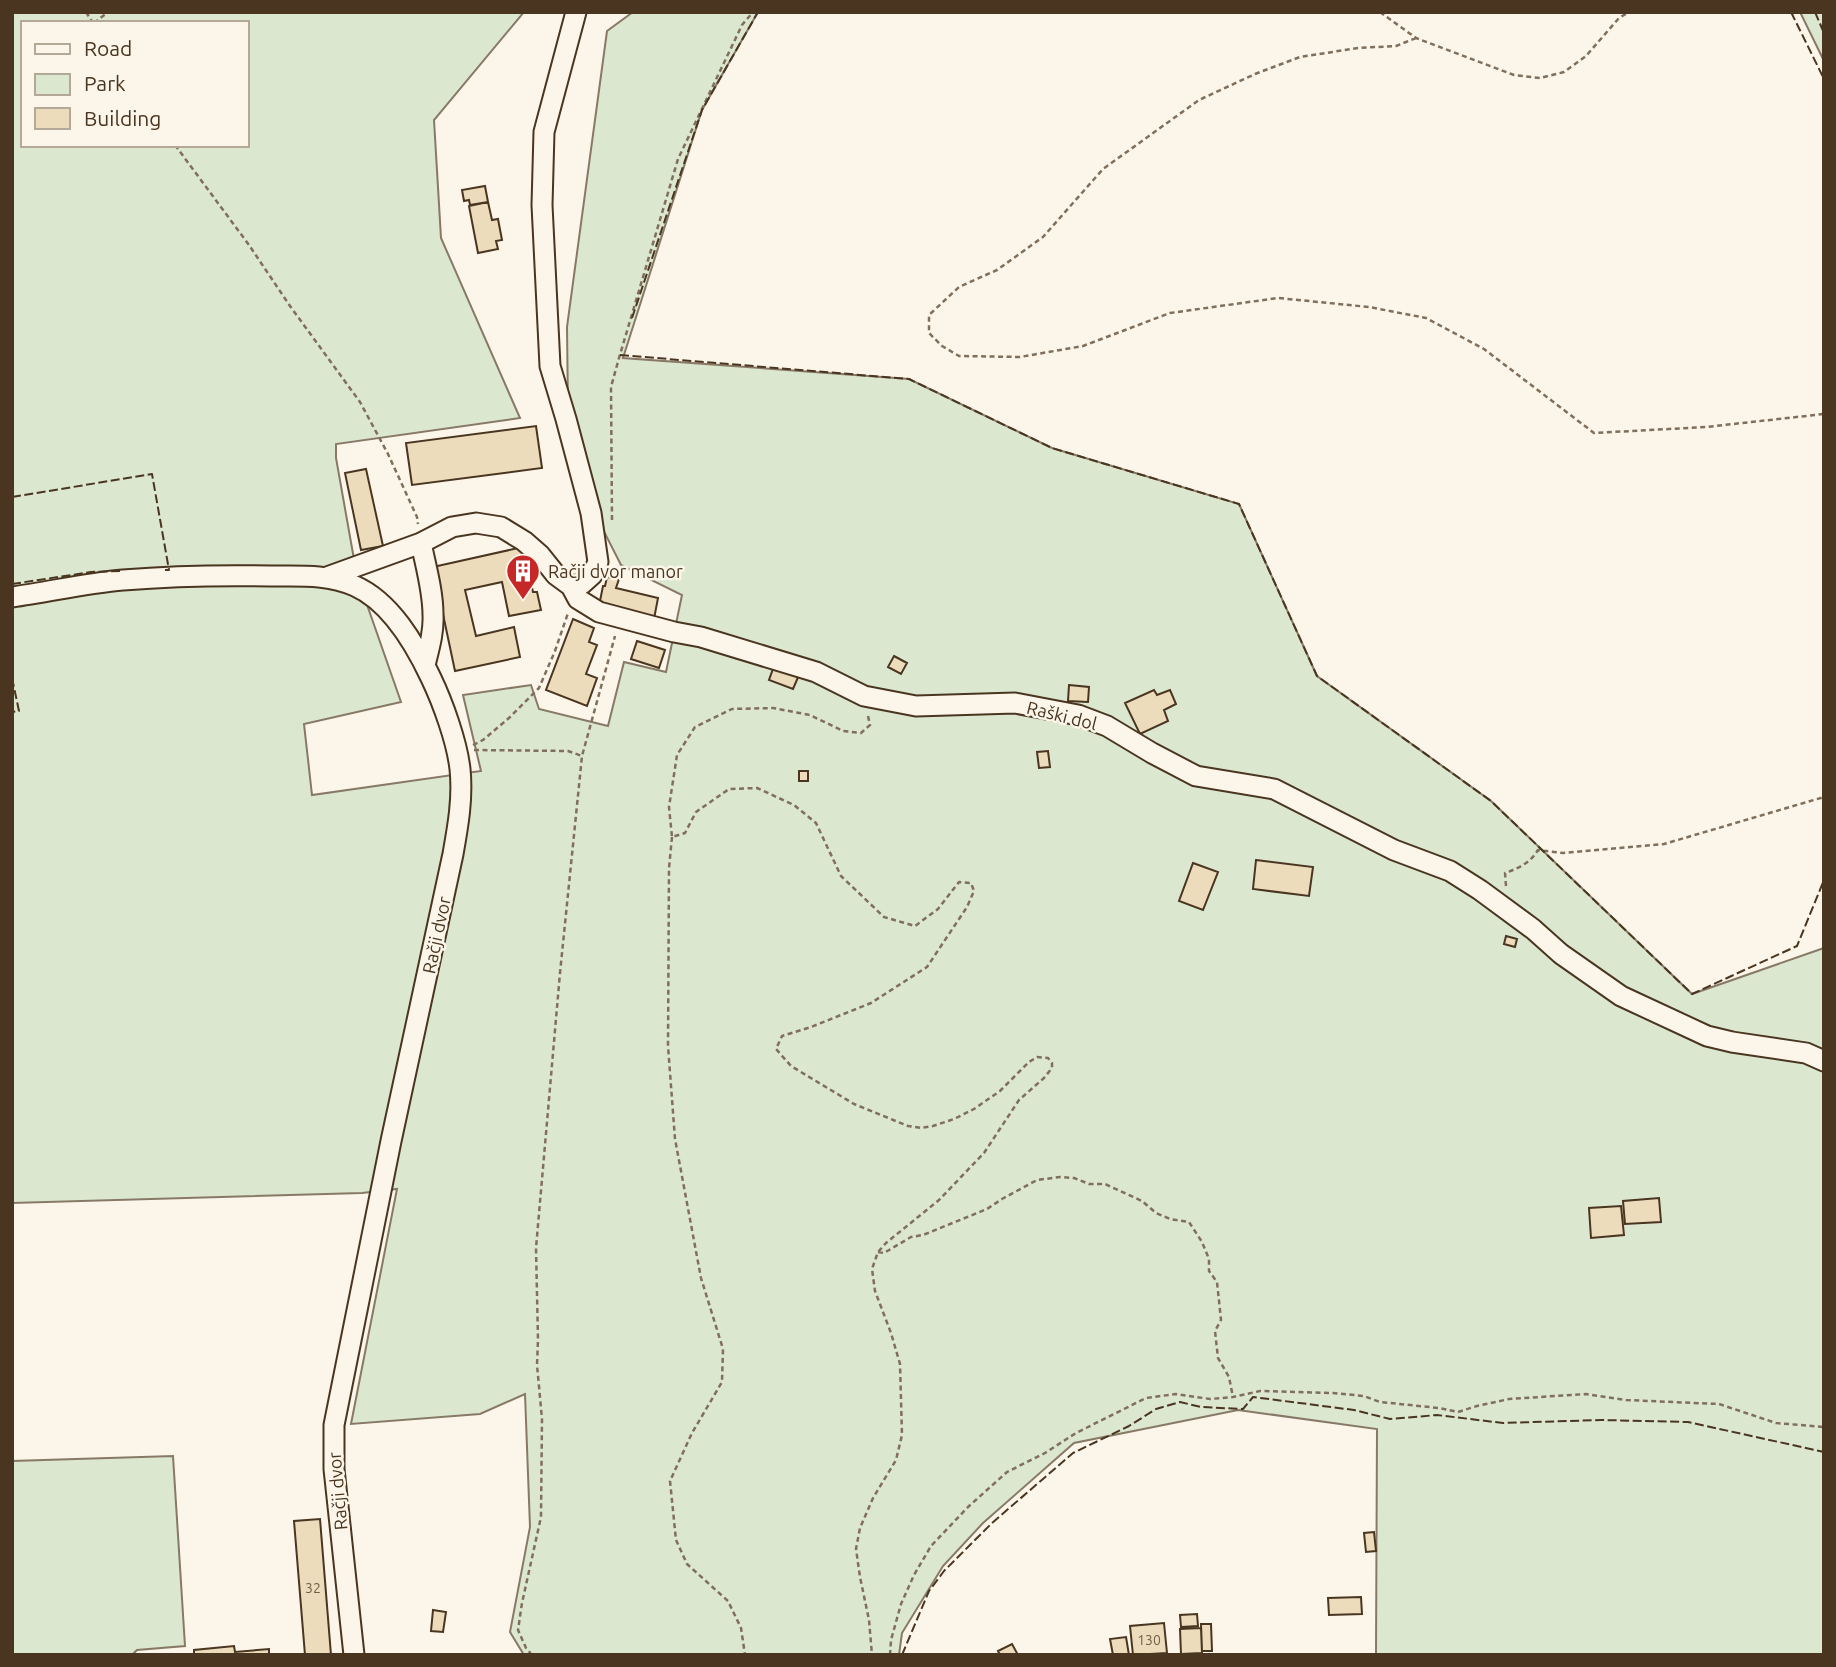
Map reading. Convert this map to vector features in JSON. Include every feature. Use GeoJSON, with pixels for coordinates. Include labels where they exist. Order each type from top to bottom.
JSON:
{"type":"FeatureCollection","features":[{"type":"Feature","properties":{"kind":"street"},"geometry":{"type":"LineString","coordinates":[[574,593],[592,575],[598,562],[591,513],[550,366],[542,205],[544,132],[576,12]]}},
{"type":"Feature","properties":{"kind":"street","name":"Raški dol"},"geometry":{"type":"LineString","coordinates":[[327,577],[421,543],[452,527],[476,523],[501,527],[524,541],[574,593],[599,612],[701,637],[816,672],[864,696],[916,706],[1015,703],[1077,715],[1107,726],[1196,776],[1274,789],[1394,849],[1450,871],[1533,929],[1562,954],[1621,996],[1707,1036],[1806,1054],[1824,1061]]}},
{"type":"Feature","properties":{"kind":"street"},"geometry":{"type":"LineString","coordinates":[[421,543],[433,617],[431,642],[425,665]]}},
{"type":"Feature","properties":{"kind":"street","name":"Račji dvor"},"geometry":{"type":"LineString","coordinates":[[12,597],[121,580],[327,577],[356,586],[376,599],[397,621],[425,665],[439,694],[457,753],[460,770],[460,813],[334,1425],[334,1469],[354,1655]]}},
{"type":"Feature","properties":{"kind":"path"},"geometry":{"type":"LineString","coordinates":[[612,521],[611,387],[678,159],[742,25],[753,12]]}},
{"type":"Feature","properties":{"kind":"path"},"geometry":{"type":"LineString","coordinates":[[1380,12],[1416,38],[1514,75],[1540,78],[1564,72],[1586,56],[1603,34],[1629,12]]}},
{"type":"Feature","properties":{"kind":"path"},"geometry":{"type":"LineString","coordinates":[[1416,38],[1396,46],[1358,47],[1300,57],[1199,100],[1103,169],[1043,237],[997,270],[959,287],[929,315],[929,333],[942,346],[959,356],[1020,357],[1083,346],[1170,313],[1278,298],[1356,305],[1426,318],[1473,343],[1594,433],[1706,427],[1824,414]]}},
{"type":"Feature","properties":{"kind":"path"},"geometry":{"type":"LineString","coordinates":[[176,147],[359,402],[388,454],[417,517],[421,543]]}},
{"type":"Feature","properties":{"kind":"path"},"geometry":{"type":"LineString","coordinates":[[457,753],[483,740],[539,688],[555,651],[574,593]]}},
{"type":"Feature","properties":{"kind":"path"},"geometry":{"type":"LineString","coordinates":[[533,1655],[521,1640],[518,1630],[541,1517],[542,1419],[537,1365],[536,1248],[582,756],[620,618]]}},
{"type":"Feature","properties":{"kind":"path"},"geometry":{"type":"LineString","coordinates":[[745,1655],[741,1628],[728,1601],[687,1564],[676,1540],[670,1481],[692,1433],[722,1382],[723,1349],[701,1278],[675,1139],[668,1046],[669,882],[672,837],[669,807],[677,755],[695,727],[732,709],[773,708],[810,715],[843,731],[861,733],[870,724],[864,696]]}},
{"type":"Feature","properties":{"kind":"path"},"geometry":{"type":"LineString","coordinates":[[457,753],[478,750],[568,751],[582,756]]}},
{"type":"Feature","properties":{"kind":"path"},"geometry":{"type":"LineString","coordinates":[[672,837],[685,833],[696,812],[729,789],[757,788],[794,805],[816,823],[841,876],[884,917],[915,926],[938,909],[959,882],[971,883],[974,891],[967,907],[927,967],[871,1003],[782,1036],[776,1049],[791,1066],[854,1104],[908,1126],[933,1126],[974,1109],[1000,1091],[1037,1057],[1048,1058],[1052,1063],[1052,1069],[1044,1078],[1019,1100],[984,1153],[939,1200],[886,1243],[878,1252],[872,1269],[874,1291],[900,1364],[902,1435],[896,1460],[873,1498],[860,1528],[856,1549],[869,1620],[872,1655]]}},
{"type":"Feature","properties":{"kind":"path"},"geometry":{"type":"LineString","coordinates":[[1500,905],[1506,888],[1505,873],[1522,866],[1534,857],[1538,850],[1563,853],[1664,844],[1824,797]]}},
{"type":"Feature","properties":{"kind":"path"},"geometry":{"type":"LineString","coordinates":[[878,1252],[884,1253],[911,1237],[923,1235],[987,1209],[1037,1180],[1060,1177],[1074,1178],[1089,1184],[1105,1184],[1142,1201],[1156,1213],[1170,1219],[1189,1222],[1202,1242],[1209,1259],[1209,1271],[1217,1283],[1221,1320],[1215,1331],[1218,1358],[1229,1377],[1233,1397]]}},
{"type":"Feature","properties":{"kind":"path"},"geometry":{"type":"LineString","coordinates":[[890,1655],[891,1640],[901,1604],[914,1575],[931,1546],[968,1507],[1007,1472],[1146,1398],[1176,1394],[1210,1399],[1260,1391],[1333,1393],[1458,1412],[1508,1399],[1586,1394],[1626,1400],[1719,1404],[1776,1423],[1824,1427]]}},
{"type":"Feature","properties":{"kind":"green space"},"geometry":{"type":"Polygon","coordinates":[[[12,12],[524,12],[434,120],[441,238],[520,418],[336,444],[336,458],[357,576],[401,702],[304,724],[312,795],[481,771],[463,695],[531,685],[539,709],[608,726],[624,662],[666,672],[682,595],[621,565],[590,504],[568,411],[567,327],[607,31],[633,12],[758,12],[702,110],[623,358],[909,379],[1052,448],[1239,504],[1317,676],[1491,801],[1692,994],[1824,948],[1824,1655],[1376,1655],[1377,1429],[1238,1410],[1074,1443],[983,1523],[943,1566],[902,1633],[899,1655],[524,1655],[510,1632],[530,1527],[525,1394],[480,1414],[351,1424],[397,1189],[362,1193],[12,1203],[12,12]]]}},
{"type":"Feature","properties":{"kind":"green space"},"geometry":{"type":"Polygon","coordinates":[[[1800,12],[1824,12],[1824,61],[1800,12]]]}},
{"type":"Feature","properties":{"kind":"green space"},"geometry":{"type":"Polygon","coordinates":[[[173,1456],[185,1646],[137,1650],[132,1655],[12,1655],[12,1461],[173,1456]]]}},
{"type":"Feature","properties":{"kind":"building"},"geometry":{"type":"Polygon","coordinates":[[[485,186],[488,202],[470,205],[469,200],[464,201],[462,190],[485,186]]]}},
{"type":"Feature","properties":{"kind":"building"},"geometry":{"type":"Polygon","coordinates":[[[488,202],[492,220],[498,219],[502,240],[496,241],[498,249],[478,253],[469,206],[488,202]]]}},
{"type":"Feature","properties":{"kind":"building"},"geometry":{"type":"Polygon","coordinates":[[[536,426],[542,468],[412,485],[406,443],[536,426]]]}},
{"type":"Feature","properties":{"kind":"building"},"geometry":{"type":"Polygon","coordinates":[[[366,469],[383,546],[361,550],[345,473],[366,469]]]}},
{"type":"Feature","properties":{"kind":"building","name":"Račji dvor manor"},"geometry":{"type":"Polygon","coordinates":[[[523,547],[533,592],[537,592],[541,610],[509,616],[502,582],[465,590],[476,636],[514,627],[520,657],[455,671],[433,567],[523,547]]]}},
{"type":"Feature","properties":{"kind":"building"},"geometry":{"type":"Polygon","coordinates":[[[607,577],[619,579],[616,588],[658,598],[654,619],[599,606],[607,577]]]}},
{"type":"Feature","properties":{"kind":"building"},"geometry":{"type":"Polygon","coordinates":[[[573,619],[594,628],[589,642],[597,645],[586,674],[597,678],[587,706],[546,690],[573,619]]]}},
{"type":"Feature","properties":{"kind":"building"},"geometry":{"type":"Polygon","coordinates":[[[637,641],[665,650],[659,668],[631,659],[637,641]]]}},
{"type":"Feature","properties":{"kind":"building"},"geometry":{"type":"Polygon","coordinates":[[[894,656],[907,663],[901,674],[888,667],[894,656]]]}},
{"type":"Feature","properties":{"kind":"building"},"geometry":{"type":"Polygon","coordinates":[[[774,666],[799,675],[793,689],[769,680],[774,666]]]}},
{"type":"Feature","properties":{"kind":"building"},"geometry":{"type":"Polygon","coordinates":[[[1069,685],[1089,687],[1088,702],[1068,701],[1069,685]]]}},
{"type":"Feature","properties":{"kind":"building"},"geometry":{"type":"Polygon","coordinates":[[[1154,690],[1157,695],[1170,690],[1176,704],[1164,710],[1168,721],[1140,734],[1125,703],[1154,690]]]}},
{"type":"Feature","properties":{"kind":"building"},"geometry":{"type":"Polygon","coordinates":[[[1048,751],[1050,767],[1039,768],[1037,752],[1048,751]]]}},
{"type":"Feature","properties":{"kind":"building"},"geometry":{"type":"Polygon","coordinates":[[[799,771],[808,771],[808,781],[799,781],[799,771]]]}},
{"type":"Feature","properties":{"kind":"building"},"geometry":{"type":"Polygon","coordinates":[[[1256,860],[1313,867],[1309,896],[1253,889],[1256,860]]]}},
{"type":"Feature","properties":{"kind":"building"},"geometry":{"type":"Polygon","coordinates":[[[1193,863],[1218,872],[1203,910],[1179,901],[1193,863]]]}},
{"type":"Feature","properties":{"kind":"building"},"geometry":{"type":"Polygon","coordinates":[[[1506,936],[1517,939],[1515,947],[1504,944],[1506,936]]]}},
{"type":"Feature","properties":{"kind":"building"},"geometry":{"type":"Polygon","coordinates":[[[1659,1198],[1661,1222],[1625,1224],[1623,1201],[1659,1198]]]}},
{"type":"Feature","properties":{"kind":"building"},"geometry":{"type":"Polygon","coordinates":[[[1621,1206],[1624,1235],[1591,1238],[1589,1208],[1621,1206]]]}},
{"type":"Feature","properties":{"kind":"building"},"geometry":{"type":"Polygon","coordinates":[[[320,1519],[331,1655],[305,1655],[294,1521],[320,1519]]]}},
{"type":"Feature","properties":{"kind":"building"},"geometry":{"type":"Polygon","coordinates":[[[1374,1532],[1376,1551],[1366,1552],[1364,1533],[1374,1532]]]}},
{"type":"Feature","properties":{"kind":"building"},"geometry":{"type":"Polygon","coordinates":[[[1361,1597],[1362,1614],[1329,1615],[1328,1598],[1361,1597]]]}},
{"type":"Feature","properties":{"kind":"building"},"geometry":{"type":"Polygon","coordinates":[[[433,1610],[446,1612],[443,1632],[431,1631],[433,1610]]]}},
{"type":"Feature","properties":{"kind":"building"},"geometry":{"type":"Polygon","coordinates":[[[1197,1614],[1198,1626],[1181,1627],[1180,1615],[1197,1614]]]}},
{"type":"Feature","properties":{"kind":"building"},"geometry":{"type":"Polygon","coordinates":[[[1164,1623],[1167,1653],[1133,1655],[1130,1626],[1164,1623]]]}},
{"type":"Feature","properties":{"kind":"building"},"geometry":{"type":"Polygon","coordinates":[[[1201,1624],[1211,1624],[1212,1651],[1202,1651],[1201,1624]]]}},
{"type":"Feature","properties":{"kind":"building"},"geometry":{"type":"Polygon","coordinates":[[[1201,1628],[1202,1653],[1181,1654],[1180,1629],[1201,1628]]]}},
{"type":"Feature","properties":{"kind":"building"},"geometry":{"type":"Polygon","coordinates":[[[1126,1637],[1129,1655],[1113,1655],[1110,1639],[1126,1637]]]}},
{"type":"Feature","properties":{"kind":"building"},"geometry":{"type":"Polygon","coordinates":[[[1012,1644],[1018,1655],[1000,1655],[998,1651],[1012,1644]]]}},
{"type":"Feature","properties":{"kind":"building"},"geometry":{"type":"Polygon","coordinates":[[[234,1646],[235,1652],[269,1649],[269,1655],[194,1655],[194,1650],[234,1646]]]}},
{"type":"Feature","properties":{"kind":"fence"},"geometry":{"type":"LineString","coordinates":[[632,318],[702,110],[758,12]]}},
{"type":"Feature","properties":{"kind":"fence"},"geometry":{"type":"LineString","coordinates":[[1791,12],[1824,79]]}},
{"type":"Feature","properties":{"kind":"fence"},"geometry":{"type":"LineString","coordinates":[[1815,12],[1824,33]]}},
{"type":"Feature","properties":{"kind":"fence"},"geometry":{"type":"LineString","coordinates":[[620,355],[909,379],[1052,448],[1239,504],[1317,676],[1491,801],[1692,994],[1797,946],[1824,880]]}},
{"type":"Feature","properties":{"kind":"fence"},"geometry":{"type":"LineString","coordinates":[[12,497],[152,474],[169,570],[165,570]]}},
{"type":"Feature","properties":{"kind":"fence"},"geometry":{"type":"LineString","coordinates":[[12,584],[91,572],[120,571]]}},
{"type":"Feature","properties":{"kind":"fence"},"geometry":{"type":"LineString","coordinates":[[12,678],[19,711],[12,712]]}},
{"type":"Feature","properties":{"kind":"fence"},"geometry":{"type":"LineString","coordinates":[[902,1655],[929,1591],[944,1571],[992,1523],[1073,1453],[1129,1426],[1156,1409],[1180,1402],[1201,1407],[1243,1409],[1253,1397],[1354,1410],[1390,1419],[1437,1415],[1503,1423],[1601,1420],[1688,1422],[1824,1452]]}},
{"type":"Feature","properties":{"kind":"place","name":"Račji dvor manor"},"geometry":{"type":"Point","coordinates":[523,601]}}]}
